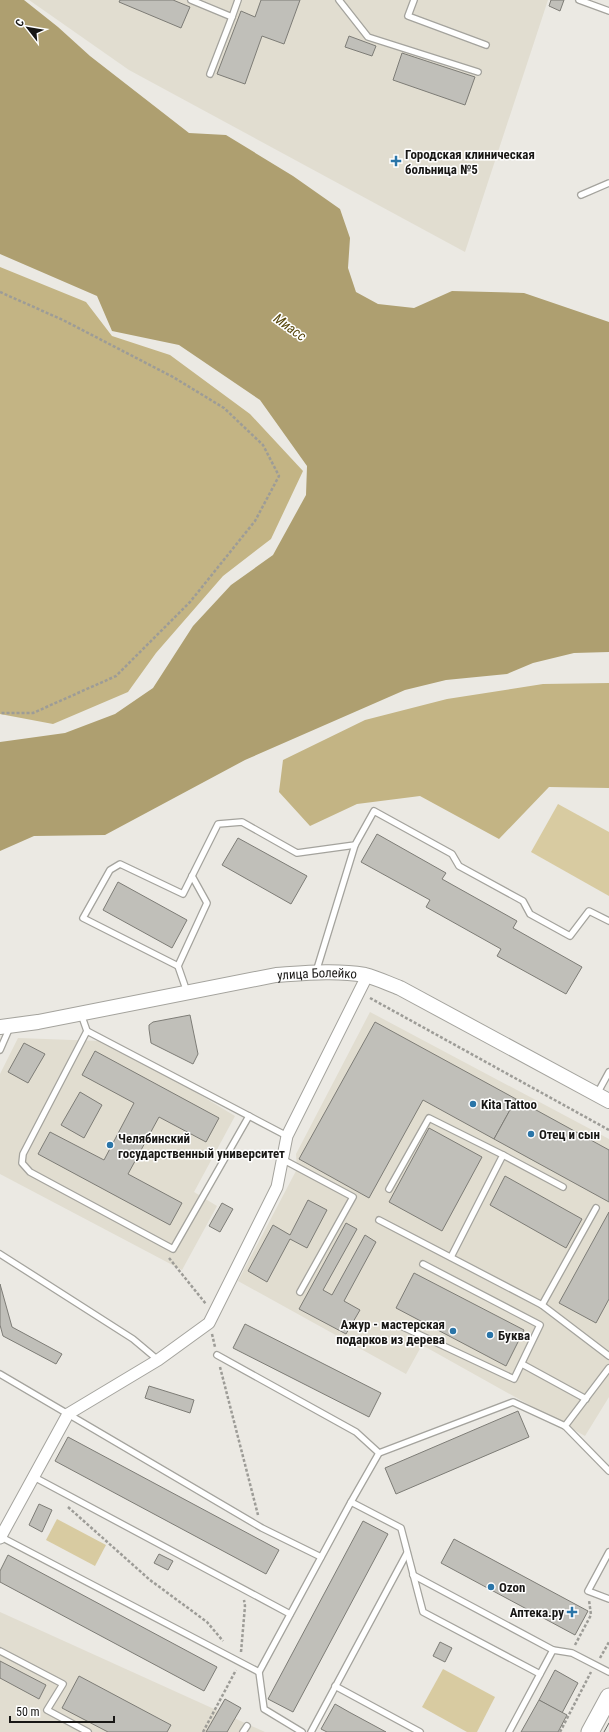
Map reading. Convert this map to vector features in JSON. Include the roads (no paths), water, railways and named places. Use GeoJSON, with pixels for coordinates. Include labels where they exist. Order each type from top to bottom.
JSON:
{"type":"FeatureCollection","features":[{"type":"Feature","properties":{"kind":"main road"},"geometry":{"type":"LineString","coordinates":[[590,1732],[609,1697]]}},
{"type":"Feature","properties":{"kind":"street","name":"улица Болейко"},"geometry":{"type":"LineString","coordinates":[[5,1027],[276,975],[316,972],[347,973],[367,976],[400,988],[603,1097]]}},
{"type":"Feature","properties":{"kind":"street"},"geometry":{"type":"LineString","coordinates":[[0,1537],[68,1414],[158,1360],[209,1323],[277,1187],[287,1136],[367,976]]}},
{"type":"Feature","properties":{"kind":"lane"},"geometry":{"type":"LineString","coordinates":[[191,0],[232,17]]}},
{"type":"Feature","properties":{"kind":"lane"},"geometry":{"type":"LineString","coordinates":[[210,74],[238,0]]}},
{"type":"Feature","properties":{"kind":"lane"},"geometry":{"type":"LineString","coordinates":[[339,0],[368,37],[478,72]]}},
{"type":"Feature","properties":{"kind":"lane"},"geometry":{"type":"LineString","coordinates":[[414,0],[408,16],[486,45]]}},
{"type":"Feature","properties":{"kind":"lane"},"geometry":{"type":"LineString","coordinates":[[579,0],[609,11]]}},
{"type":"Feature","properties":{"kind":"lane"},"geometry":{"type":"LineString","coordinates":[[581,195],[609,183]]}},
{"type":"Feature","properties":{"kind":"lane"},"geometry":{"type":"LineString","coordinates":[[316,972],[355,845],[374,811],[452,854],[459,866],[523,901],[530,914],[570,936],[589,911],[609,922]]}},
{"type":"Feature","properties":{"kind":"lane"},"geometry":{"type":"LineString","coordinates":[[178,966],[83,918],[110,870],[120,864],[183,894],[218,824],[242,822],[297,852],[355,845]]}},
{"type":"Feature","properties":{"kind":"lane"},"geometry":{"type":"LineString","coordinates":[[187,992],[178,966],[207,903],[192,876]]}},
{"type":"Feature","properties":{"kind":"lane"},"geometry":{"type":"LineString","coordinates":[[81,1013],[87,1031],[287,1136]]}},
{"type":"Feature","properties":{"kind":"lane"},"geometry":{"type":"LineString","coordinates":[[0,1050],[5,1027]]}},
{"type":"Feature","properties":{"kind":"lane"},"geometry":{"type":"LineString","coordinates":[[87,1031],[23,1154],[22,1163],[30,1172],[173,1250],[249,1116]]}},
{"type":"Feature","properties":{"kind":"lane"},"geometry":{"type":"LineString","coordinates":[[603,1097],[609,1072]]}},
{"type":"Feature","properties":{"kind":"lane"},"geometry":{"type":"LineString","coordinates":[[389,1189],[429,1118],[563,1187]]}},
{"type":"Feature","properties":{"kind":"lane"},"geometry":{"type":"LineString","coordinates":[[451,1257],[503,1155]]}},
{"type":"Feature","properties":{"kind":"lane"},"geometry":{"type":"LineString","coordinates":[[282,1159],[353,1197],[300,1292]]}},
{"type":"Feature","properties":{"kind":"lane"},"geometry":{"type":"LineString","coordinates":[[542,1304],[596,1208]]}},
{"type":"Feature","properties":{"kind":"lane"},"geometry":{"type":"LineString","coordinates":[[380,1220],[542,1304],[609,1356]]}},
{"type":"Feature","properties":{"kind":"lane"},"geometry":{"type":"LineString","coordinates":[[0,1254],[133,1339],[158,1360]]}},
{"type":"Feature","properties":{"kind":"lane"},"geometry":{"type":"LineString","coordinates":[[402,1327],[514,1379],[540,1325],[423,1264]]}},
{"type":"Feature","properties":{"kind":"lane"},"geometry":{"type":"LineString","coordinates":[[217,1355],[356,1432],[379,1452]]}},
{"type":"Feature","properties":{"kind":"lane"},"geometry":{"type":"LineString","coordinates":[[522,1364],[586,1399]]}},
{"type":"Feature","properties":{"kind":"lane"},"geometry":{"type":"LineString","coordinates":[[565,1426],[609,1368]]}},
{"type":"Feature","properties":{"kind":"lane"},"geometry":{"type":"LineString","coordinates":[[0,1374],[262,1528],[321,1557]]}},
{"type":"Feature","properties":{"kind":"lane"},"geometry":{"type":"LineString","coordinates":[[302,1732],[264,1709],[259,1672],[379,1452],[513,1402],[565,1426],[609,1471]]}},
{"type":"Feature","properties":{"kind":"lane"},"geometry":{"type":"LineString","coordinates":[[34,1477],[290,1614]]}},
{"type":"Feature","properties":{"kind":"lane"},"geometry":{"type":"LineString","coordinates":[[351,1502],[401,1528],[423,1612],[540,1674]]}},
{"type":"Feature","properties":{"kind":"lane"},"geometry":{"type":"LineString","coordinates":[[0,1537],[259,1672]]}},
{"type":"Feature","properties":{"kind":"lane"},"geometry":{"type":"LineString","coordinates":[[609,1552],[588,1591],[609,1599]]}},
{"type":"Feature","properties":{"kind":"lane"},"geometry":{"type":"LineString","coordinates":[[311,1732],[407,1553]]}},
{"type":"Feature","properties":{"kind":"lane"},"geometry":{"type":"LineString","coordinates":[[413,1575],[554,1650],[572,1653],[609,1672]]}},
{"type":"Feature","properties":{"kind":"lane"},"geometry":{"type":"LineString","coordinates":[[509,1732],[554,1650]]}},
{"type":"Feature","properties":{"kind":"lane"},"geometry":{"type":"LineString","coordinates":[[0,1651],[63,1684],[47,1710],[88,1732]]}},
{"type":"Feature","properties":{"kind":"lane"},"geometry":{"type":"LineString","coordinates":[[336,1686],[420,1732]]}},
{"type":"Feature","properties":{"kind":"lane"},"geometry":{"type":"LineString","coordinates":[[243,1732],[247,1726]]}},
{"type":"Feature","properties":{"kind":"water","name":"Миасс"},"geometry":{"type":"Polygon","coordinates":[[[0,0],[24,0],[58,27],[90,56],[189,133],[226,135],[293,176],[340,209],[350,238],[348,268],[356,292],[378,304],[414,308],[452,291],[524,293],[609,322],[609,652],[574,653],[533,663],[507,674],[446,680],[405,690],[245,760],[105,835],[34,836],[0,851],[0,742],[65,733],[115,714],[153,688],[193,626],[231,585],[273,555],[306,495],[307,466],[260,400],[179,345],[112,331],[97,296],[0,254],[0,0]]]}},
{"type":"Feature","properties":{"kind":"tram line"},"geometry":{"type":"LineString","coordinates":[[604,1732],[609,1723]]}},
{"type":"Feature","properties":{"kind":"place","name":"Городская клиническая больница №5"},"geometry":{"type":"Point","coordinates":[396,161]}},
{"type":"Feature","properties":{"kind":"place","name":"Kita Tattoo"},"geometry":{"type":"Point","coordinates":[473,1104]}},
{"type":"Feature","properties":{"kind":"place","name":"Отец и сын"},"geometry":{"type":"Point","coordinates":[531,1134]}},
{"type":"Feature","properties":{"kind":"place","name":"Челябинский государственный университет"},"geometry":{"type":"Point","coordinates":[110,1145]}},
{"type":"Feature","properties":{"kind":"place","name":"Ажур - мастерская подарков из дерева"},"geometry":{"type":"Point","coordinates":[453,1331]}},
{"type":"Feature","properties":{"kind":"place","name":"Буква"},"geometry":{"type":"Point","coordinates":[490,1335]}},
{"type":"Feature","properties":{"kind":"place","name":"Ozon"},"geometry":{"type":"Point","coordinates":[491,1587]}},
{"type":"Feature","properties":{"kind":"place","name":"Аптека.ру"},"geometry":{"type":"Point","coordinates":[572,1612]}}]}
